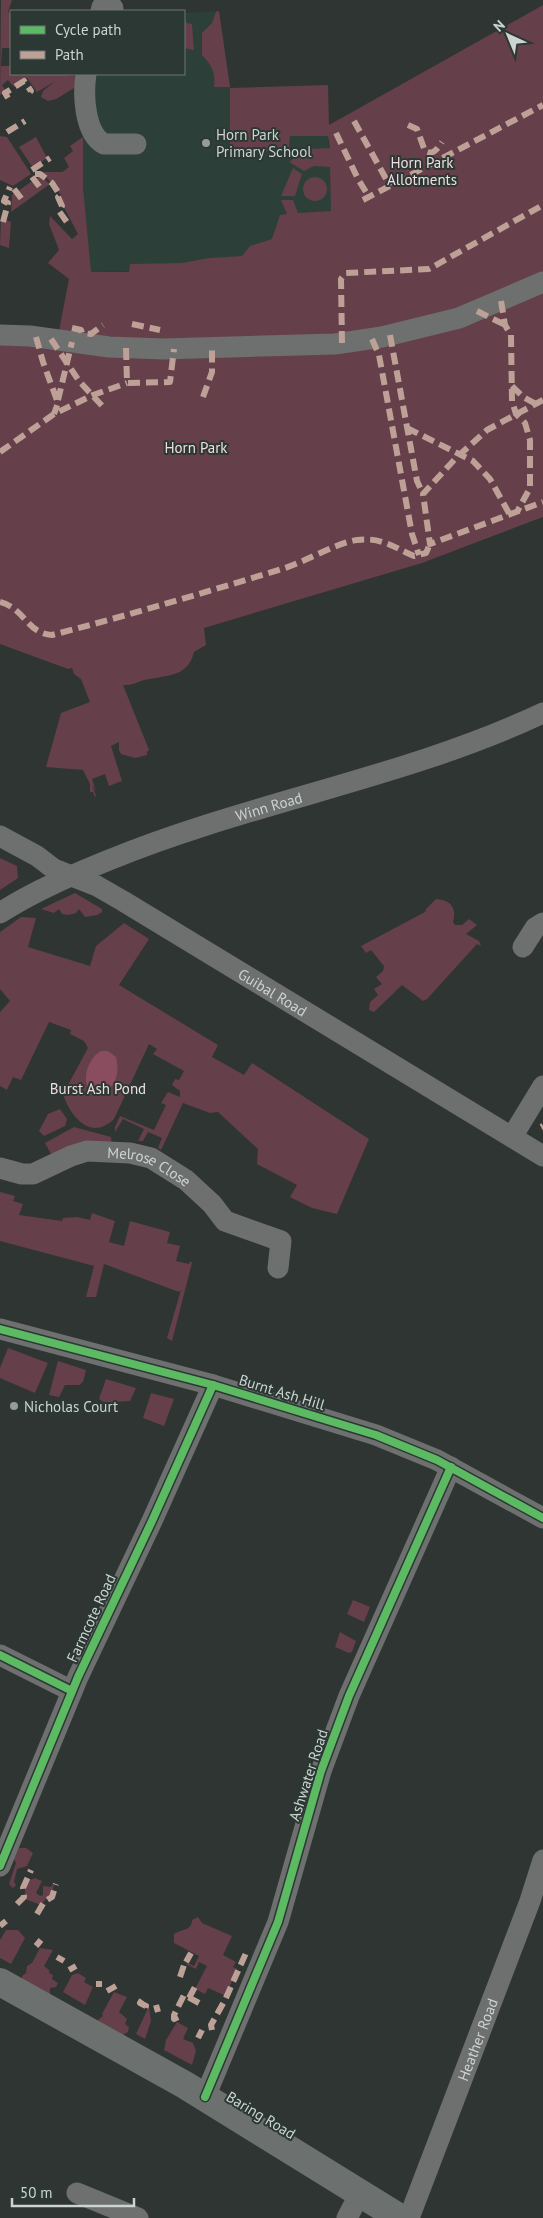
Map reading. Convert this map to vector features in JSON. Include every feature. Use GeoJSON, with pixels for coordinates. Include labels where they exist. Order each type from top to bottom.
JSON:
{"type":"FeatureCollection","features":[{"type":"Feature","properties":{"kind":"main road","name":"Baring Road"},"geometry":{"type":"LineString","coordinates":[[0,1982],[205,2097],[400,2218]]}},
{"type":"Feature","properties":{"kind":"street"},"geometry":{"type":"LineString","coordinates":[[86,75],[88,123],[92,133],[104,144],[136,144]]}},
{"type":"Feature","properties":{"kind":"street"},"geometry":{"type":"LineString","coordinates":[[0,335],[30,336],[109,347],[164,349],[335,344],[382,337],[459,318],[543,282]]}},
{"type":"Feature","properties":{"kind":"street","name":"Winn Road"},"geometry":{"type":"LineString","coordinates":[[0,913],[73,875],[145,845],[430,757],[516,726],[543,713]]}},
{"type":"Feature","properties":{"kind":"street","name":"Guibal Road"},"geometry":{"type":"LineString","coordinates":[[0,836],[37,856],[54,869],[73,875],[123,901],[543,1156]]}},
{"type":"Feature","properties":{"kind":"street"},"geometry":{"type":"LineString","coordinates":[[523,947],[535,928],[543,923]]}},
{"type":"Feature","properties":{"kind":"street"},"geometry":{"type":"LineString","coordinates":[[512,1137],[543,1086]]}},
{"type":"Feature","properties":{"kind":"street","name":"Melrose Close"},"geometry":{"type":"LineString","coordinates":[[0,1168],[22,1174],[33,1174],[71,1156],[87,1152],[130,1153],[151,1158],[186,1180],[212,1204],[225,1221],[283,1233],[278,1268]]}},
{"type":"Feature","properties":{"kind":"street","name":"Burnt Ash Hill"},"geometry":{"type":"LineString","coordinates":[[1,1332],[213,1385],[376,1436],[451,1467],[543,1518]]}},
{"type":"Feature","properties":{"kind":"street","name":"Farmcote Road"},"geometry":{"type":"LineString","coordinates":[[0,1866],[72,1691],[213,1385]]}},
{"type":"Feature","properties":{"kind":"street","name":"Ashwater Road"},"geometry":{"type":"LineString","coordinates":[[205,2097],[280,1915],[321,1771],[349,1696],[451,1467]]}},
{"type":"Feature","properties":{"kind":"street"},"geometry":{"type":"LineString","coordinates":[[0,1655],[72,1691]]}},
{"type":"Feature","properties":{"kind":"street","name":"Heather Road"},"geometry":{"type":"LineString","coordinates":[[409,2218],[530,1901],[543,1860]]}},
{"type":"Feature","properties":{"kind":"street"},"geometry":{"type":"LineString","coordinates":[[77,2193],[138,2218]]}},
{"type":"Feature","properties":{"kind":"street"},"geometry":{"type":"LineString","coordinates":[[347,2218],[360,2193]]}},
{"type":"Feature","properties":{"kind":"shaded area","name":"Horn Park Primary School"},"geometry":{"type":"Polygon","coordinates":[[[219,11],[230,88],[328,85],[328,136],[336,268],[90,272],[83,187],[82,75],[185,75],[185,13],[219,11]]]}},
{"type":"Feature","properties":{"kind":"shaded area"},"geometry":{"type":"Polygon","coordinates":[[[101,1051],[108,1051],[116,1057],[117,1075],[110,1088],[100,1096],[90,1090],[87,1085],[86,1074],[93,1058],[101,1051]]]}},
{"type":"Feature","properties":{"kind":"green space"},"geometry":{"type":"Polygon","coordinates":[[[1,0],[12,0],[8,12],[10,13],[10,48],[2,48],[1,66],[10,66],[10,75],[66,75],[79,77],[81,84],[56,99],[48,101],[41,97],[43,91],[54,82],[37,92],[27,78],[14,87],[8,80],[2,85],[6,91],[0,95],[1,0]]]}},
{"type":"Feature","properties":{"kind":"green space","name":"Horn Park"},"geometry":{"type":"Polygon","coordinates":[[[543,5],[543,517],[422,563],[204,628],[206,645],[194,652],[191,660],[183,670],[171,675],[123,685],[149,750],[147,755],[135,758],[121,754],[119,742],[111,746],[122,781],[109,786],[105,774],[92,779],[96,791],[92,784],[95,797],[93,792],[90,792],[90,784],[83,770],[46,767],[61,713],[90,702],[81,679],[74,674],[72,668],[68,669],[0,644],[0,337],[58,336],[69,279],[48,263],[59,250],[49,224],[50,216],[72,239],[78,234],[59,198],[61,195],[42,172],[62,172],[69,167],[64,158],[73,151],[70,146],[83,137],[83,187],[91,272],[129,272],[130,264],[182,263],[209,258],[242,256],[250,246],[272,239],[280,215],[287,214],[281,200],[293,200],[298,213],[331,211],[330,167],[314,166],[304,171],[289,162],[306,149],[330,148],[328,136],[290,136],[289,151],[230,152],[230,88],[328,85],[329,125],[543,5]]]}},
{"type":"Feature","properties":{"kind":"green space"},"geometry":{"type":"Polygon","coordinates":[[[219,11],[230,87],[214,87],[212,69],[202,55],[202,33],[212,23],[216,12],[219,11]]]}},
{"type":"Feature","properties":{"kind":"green space"},"geometry":{"type":"Polygon","coordinates":[[[185,20],[192,24],[194,50],[185,48],[185,20]]]}},
{"type":"Feature","properties":{"kind":"green space"},"geometry":{"type":"Polygon","coordinates":[[[0,136],[7,137],[31,174],[13,186],[0,180],[0,136]]]}},
{"type":"Feature","properties":{"kind":"green space"},"geometry":{"type":"Polygon","coordinates":[[[36,137],[47,158],[33,168],[19,147],[36,137]]]}},
{"type":"Feature","properties":{"kind":"green space"},"geometry":{"type":"Polygon","coordinates":[[[293,168],[302,174],[295,196],[281,196],[293,168]]]}},
{"type":"Feature","properties":{"kind":"green space"},"geometry":{"type":"Polygon","coordinates":[[[40,176],[50,184],[11,212],[12,195],[40,176]]]}},
{"type":"Feature","properties":{"kind":"green space"},"geometry":{"type":"Polygon","coordinates":[[[315,177],[324,180],[327,189],[324,198],[315,201],[306,198],[303,189],[306,180],[315,177]]]}},
{"type":"Feature","properties":{"kind":"green space"},"geometry":{"type":"Polygon","coordinates":[[[1,218],[11,222],[9,248],[0,245],[1,218]]]}},
{"type":"Feature","properties":{"kind":"green space"},"geometry":{"type":"Polygon","coordinates":[[[0,858],[17,866],[18,878],[0,890],[0,858]]]}},
{"type":"Feature","properties":{"kind":"green space"},"geometry":{"type":"Polygon","coordinates":[[[75,893],[102,909],[102,912],[85,917],[79,909],[76,913],[68,915],[62,914],[59,909],[54,913],[41,909],[75,893]]]}},
{"type":"Feature","properties":{"kind":"green space"},"geometry":{"type":"Polygon","coordinates":[[[436,899],[446,901],[452,906],[454,913],[453,922],[455,925],[462,925],[469,919],[477,925],[466,934],[479,941],[481,946],[477,944],[427,999],[423,1001],[402,985],[374,1012],[369,1010],[370,1002],[378,995],[374,989],[382,984],[376,977],[383,971],[384,966],[371,950],[366,953],[361,946],[425,912],[436,899]]]}},
{"type":"Feature","properties":{"kind":"green space","name":"Burst Ash Pond"},"geometry":{"type":"Polygon","coordinates":[[[21,917],[36,918],[28,947],[90,966],[96,946],[124,923],[149,939],[119,985],[218,1045],[212,1057],[244,1075],[252,1063],[369,1139],[337,1214],[312,1208],[290,1197],[297,1185],[257,1164],[258,1149],[218,1112],[210,1113],[183,1103],[161,1150],[158,1148],[162,1138],[148,1132],[143,1141],[138,1141],[144,1129],[123,1119],[115,1132],[120,1116],[154,1130],[166,1105],[161,1103],[168,1092],[180,1097],[180,1091],[172,1085],[175,1079],[179,1080],[184,1071],[153,1054],[157,1049],[149,1044],[114,1119],[97,1128],[90,1127],[76,1118],[63,1094],[88,1048],[84,1041],[70,1034],[71,1030],[49,1022],[21,1080],[13,1077],[7,1090],[0,1086],[0,1012],[10,1001],[0,989],[0,932],[21,917]]]}},
{"type":"Feature","properties":{"kind":"green space"},"geometry":{"type":"Polygon","coordinates":[[[60,1109],[67,1119],[65,1126],[44,1136],[39,1131],[48,1114],[60,1109]]]}},
{"type":"Feature","properties":{"kind":"green space"},"geometry":{"type":"Polygon","coordinates":[[[74,1127],[111,1137],[112,1145],[51,1154],[45,1143],[74,1127]]]}},
{"type":"Feature","properties":{"kind":"green space"},"geometry":{"type":"Polygon","coordinates":[[[0,1192],[15,1196],[13,1201],[23,1204],[19,1215],[62,1221],[63,1218],[77,1217],[90,1220],[92,1213],[115,1221],[109,1242],[124,1246],[130,1221],[170,1232],[167,1243],[180,1246],[176,1261],[189,1264],[190,1261],[192,1263],[172,1341],[167,1338],[181,1290],[179,1292],[104,1264],[96,1297],[86,1297],[94,1266],[0,1241],[0,1192]]]}},
{"type":"Feature","properties":{"kind":"green space"},"geometry":{"type":"Polygon","coordinates":[[[8,1348],[48,1363],[35,1393],[0,1378],[0,1368],[8,1348]]]}},
{"type":"Feature","properties":{"kind":"green space"},"geometry":{"type":"Polygon","coordinates":[[[58,1361],[86,1370],[83,1382],[79,1385],[65,1385],[59,1397],[49,1395],[58,1361]]]}},
{"type":"Feature","properties":{"kind":"green space"},"geometry":{"type":"Polygon","coordinates":[[[106,1379],[136,1388],[130,1401],[114,1402],[111,1410],[105,1408],[106,1404],[99,1399],[106,1379]]]}},
{"type":"Feature","properties":{"kind":"green space"},"geometry":{"type":"Polygon","coordinates":[[[151,1393],[174,1399],[164,1426],[143,1418],[151,1393]]]}},
{"type":"Feature","properties":{"kind":"green space"},"geometry":{"type":"Polygon","coordinates":[[[353,1600],[370,1607],[364,1622],[347,1614],[353,1600]]]}},
{"type":"Feature","properties":{"kind":"green space"},"geometry":{"type":"Polygon","coordinates":[[[340,1632],[356,1641],[352,1652],[349,1653],[335,1647],[340,1632]]]}},
{"type":"Feature","properties":{"kind":"green space"},"geometry":{"type":"Polygon","coordinates":[[[19,1848],[26,1848],[33,1853],[27,1866],[17,1869],[14,1882],[16,1885],[13,1888],[9,1884],[16,1863],[14,1859],[19,1848]]]}},
{"type":"Feature","properties":{"kind":"green space"},"geometry":{"type":"Polygon","coordinates":[[[35,1878],[42,1881],[36,1893],[40,1896],[43,1895],[43,1886],[51,1887],[54,1882],[53,1891],[41,1905],[25,1899],[25,1890],[30,1880],[35,1878]]]}},
{"type":"Feature","properties":{"kind":"green space"},"geometry":{"type":"Polygon","coordinates":[[[198,1917],[202,1923],[232,1936],[223,1955],[236,1962],[233,1967],[237,1969],[226,1996],[208,1988],[205,1994],[195,1989],[207,1966],[199,1962],[196,1969],[186,1964],[194,1966],[199,1956],[174,1943],[174,1934],[188,1928],[192,1924],[192,1920],[198,1917]]]}},
{"type":"Feature","properties":{"kind":"green space"},"geometry":{"type":"Polygon","coordinates":[[[6,1930],[18,1930],[25,1938],[11,1964],[0,1958],[0,1940],[6,1930]]]}},
{"type":"Feature","properties":{"kind":"green space"},"geometry":{"type":"Polygon","coordinates":[[[40,1948],[53,1950],[44,1966],[53,1975],[52,1979],[58,1983],[56,1987],[50,1988],[48,1996],[22,1979],[22,1976],[26,1973],[27,1966],[32,1963],[40,1948]]]}},
{"type":"Feature","properties":{"kind":"green space"},"geometry":{"type":"Polygon","coordinates":[[[78,1973],[86,1978],[84,1982],[93,1987],[85,2005],[63,1992],[72,1975],[78,1973]]]}},
{"type":"Feature","properties":{"kind":"green space"},"geometry":{"type":"Polygon","coordinates":[[[114,1992],[127,1997],[119,2012],[127,2019],[125,2024],[129,2027],[128,2032],[124,2034],[124,2038],[97,2025],[114,1992]]]}},
{"type":"Feature","properties":{"kind":"green space"},"geometry":{"type":"Polygon","coordinates":[[[149,2006],[151,2021],[145,2039],[136,2034],[149,2006]]]}},
{"type":"Feature","properties":{"kind":"green space"},"geometry":{"type":"Polygon","coordinates":[[[177,2022],[188,2028],[183,2039],[193,2043],[196,2051],[192,2065],[164,2050],[166,2040],[177,2022]]]}},
{"type":"Feature","properties":{"kind":"marked path"},"geometry":{"type":"LineString","coordinates":[[8,98],[5,93],[24,81],[30,92]]}},
{"type":"Feature","properties":{"kind":"marked path"},"geometry":{"type":"LineString","coordinates":[[363,200],[543,105]]}},
{"type":"Feature","properties":{"kind":"marked path"},"geometry":{"type":"LineString","coordinates":[[7,132],[25,121]]}},
{"type":"Feature","properties":{"kind":"marked path"},"geometry":{"type":"LineString","coordinates":[[354,121],[390,186]]}},
{"type":"Feature","properties":{"kind":"marked path"},"geometry":{"type":"LineString","coordinates":[[408,125],[417,129],[425,151],[433,152],[442,142]]}},
{"type":"Feature","properties":{"kind":"marked path"},"geometry":{"type":"LineString","coordinates":[[336,133],[358,179],[369,197]]}},
{"type":"Feature","properties":{"kind":"marked path"},"geometry":{"type":"LineString","coordinates":[[32,170],[50,158]]}},
{"type":"Feature","properties":{"kind":"marked path"},"geometry":{"type":"LineString","coordinates":[[35,174],[40,174],[52,183],[60,195],[58,197],[62,206],[59,211],[69,225]]}},
{"type":"Feature","properties":{"kind":"marked path"},"geometry":{"type":"LineString","coordinates":[[32,177],[42,190]]}},
{"type":"Feature","properties":{"kind":"marked path"},"geometry":{"type":"LineString","coordinates":[[3,222],[8,203],[4,201],[10,187]]}},
{"type":"Feature","properties":{"kind":"marked path"},"geometry":{"type":"LineString","coordinates":[[14,189],[24,202]]}},
{"type":"Feature","properties":{"kind":"marked path"},"geometry":{"type":"LineString","coordinates":[[342,343],[341,279],[346,273],[429,269],[543,205]]}},
{"type":"Feature","properties":{"kind":"marked path"},"geometry":{"type":"LineString","coordinates":[[501,301],[505,325],[511,335],[512,401],[516,414],[525,423],[530,440],[530,488],[517,512]]}},
{"type":"Feature","properties":{"kind":"marked path"},"geometry":{"type":"LineString","coordinates":[[477,311],[505,325]]}},
{"type":"Feature","properties":{"kind":"marked path"},"geometry":{"type":"LineString","coordinates":[[132,324],[160,330]]}},
{"type":"Feature","properties":{"kind":"marked path"},"geometry":{"type":"LineString","coordinates":[[72,328],[81,330],[82,333],[91,334],[103,325]]}},
{"type":"Feature","properties":{"kind":"marked path"},"geometry":{"type":"LineString","coordinates":[[390,335],[417,481],[423,494]]}},
{"type":"Feature","properties":{"kind":"marked path"},"geometry":{"type":"LineString","coordinates":[[36,337],[58,403],[54,414]]}},
{"type":"Feature","properties":{"kind":"marked path"},"geometry":{"type":"LineString","coordinates":[[51,339],[79,381],[105,409]]}},
{"type":"Feature","properties":{"kind":"marked path"},"geometry":{"type":"LineString","coordinates":[[372,339],[379,355],[412,534],[419,555]]}},
{"type":"Feature","properties":{"kind":"marked path"},"geometry":{"type":"LineString","coordinates":[[58,400],[72,342]]}},
{"type":"Feature","properties":{"kind":"marked path"},"geometry":{"type":"LineString","coordinates":[[126,348],[127,383],[170,382],[174,349]]}},
{"type":"Feature","properties":{"kind":"marked path"},"geometry":{"type":"LineString","coordinates":[[203,397],[212,372],[212,348]]}},
{"type":"Feature","properties":{"kind":"marked path"},"geometry":{"type":"LineString","coordinates":[[0,452],[54,414],[93,395],[127,383]]}},
{"type":"Feature","properties":{"kind":"marked path"},"geometry":{"type":"LineString","coordinates":[[512,386],[523,397],[536,404]]}},
{"type":"Feature","properties":{"kind":"marked path"},"geometry":{"type":"LineString","coordinates":[[543,400],[487,430],[455,459],[423,494],[430,544],[543,502]]}},
{"type":"Feature","properties":{"kind":"marked path"},"geometry":{"type":"LineString","coordinates":[[407,428],[473,461],[490,479],[510,515]]}},
{"type":"Feature","properties":{"kind":"marked path"},"geometry":{"type":"LineString","coordinates":[[0,602],[9,605],[37,630],[52,635],[282,569],[357,540],[380,541],[414,556],[426,553],[430,544]]}},
{"type":"Feature","properties":{"kind":"marked path"},"geometry":{"type":"LineString","coordinates":[[17,1904],[24,1897],[23,1888],[31,1870]]}},
{"type":"Feature","properties":{"kind":"marked path"},"geometry":{"type":"LineString","coordinates":[[37,1914],[44,1902],[52,1897],[56,1884]]}},
{"type":"Feature","properties":{"kind":"marked path"},"geometry":{"type":"LineString","coordinates":[[0,1926],[6,1921]]}},
{"type":"Feature","properties":{"kind":"marked path"},"geometry":{"type":"LineString","coordinates":[[36,1946],[41,1940]]}},
{"type":"Feature","properties":{"kind":"marked path"},"geometry":{"type":"LineString","coordinates":[[186,1962],[191,1953]]}},
{"type":"Feature","properties":{"kind":"marked path"},"geometry":{"type":"LineString","coordinates":[[212,2030],[211,2025],[225,2000],[246,1953]]}},
{"type":"Feature","properties":{"kind":"marked path"},"geometry":{"type":"LineString","coordinates":[[57,1957],[64,1961]]}},
{"type":"Feature","properties":{"kind":"marked path"},"geometry":{"type":"LineString","coordinates":[[180,1977],[184,1965]]}},
{"type":"Feature","properties":{"kind":"marked path"},"geometry":{"type":"LineString","coordinates":[[69,1970],[76,1966]]}},
{"type":"Feature","properties":{"kind":"marked path"},"geometry":{"type":"LineString","coordinates":[[99,1981],[99,1987]]}},
{"type":"Feature","properties":{"kind":"marked path"},"geometry":{"type":"LineString","coordinates":[[189,1998],[196,1985]]}},
{"type":"Feature","properties":{"kind":"marked path"},"geometry":{"type":"LineString","coordinates":[[107,1991],[116,1986]]}},
{"type":"Feature","properties":{"kind":"marked path"},"geometry":{"type":"LineString","coordinates":[[178,2017],[174,2019],[174,2015],[184,1995],[199,2003]]}},
{"type":"Feature","properties":{"kind":"marked path"},"geometry":{"type":"LineString","coordinates":[[142,2000],[140,2003],[146,2006],[143,2012]]}},
{"type":"Feature","properties":{"kind":"marked path"},"geometry":{"type":"LineString","coordinates":[[156,2005],[158,2012]]}},
{"type":"Feature","properties":{"kind":"marked path"},"geometry":{"type":"LineString","coordinates":[[198,2038],[202,2030]]}},
{"type":"Feature","properties":{"kind":"cycle path"},"geometry":{"type":"LineString","coordinates":[[0,1329],[213,1385],[376,1435],[437,1460],[543,1518]]}},
{"type":"Feature","properties":{"kind":"cycle path"},"geometry":{"type":"LineString","coordinates":[[0,1866],[78,1677],[152,1521],[213,1385]]}},
{"type":"Feature","properties":{"kind":"cycle path"},"geometry":{"type":"LineString","coordinates":[[205,2097],[278,1922],[321,1771],[349,1696],[451,1467]]}},
{"type":"Feature","properties":{"kind":"cycle path"},"geometry":{"type":"LineString","coordinates":[[0,1655],[72,1691]]}},
{"type":"Feature","properties":{"kind":"place","name":"Horn Park Primary School"},"geometry":{"type":"Point","coordinates":[206,143]}},
{"type":"Feature","properties":{"kind":"place","name":"Nicholas Court"},"geometry":{"type":"Point","coordinates":[14,1406]}},
{"type":"Feature","properties":{"kind":"park label","name":"Horn Park Allotments"},"geometry":{"type":"Point","coordinates":[422,170]}}]}
